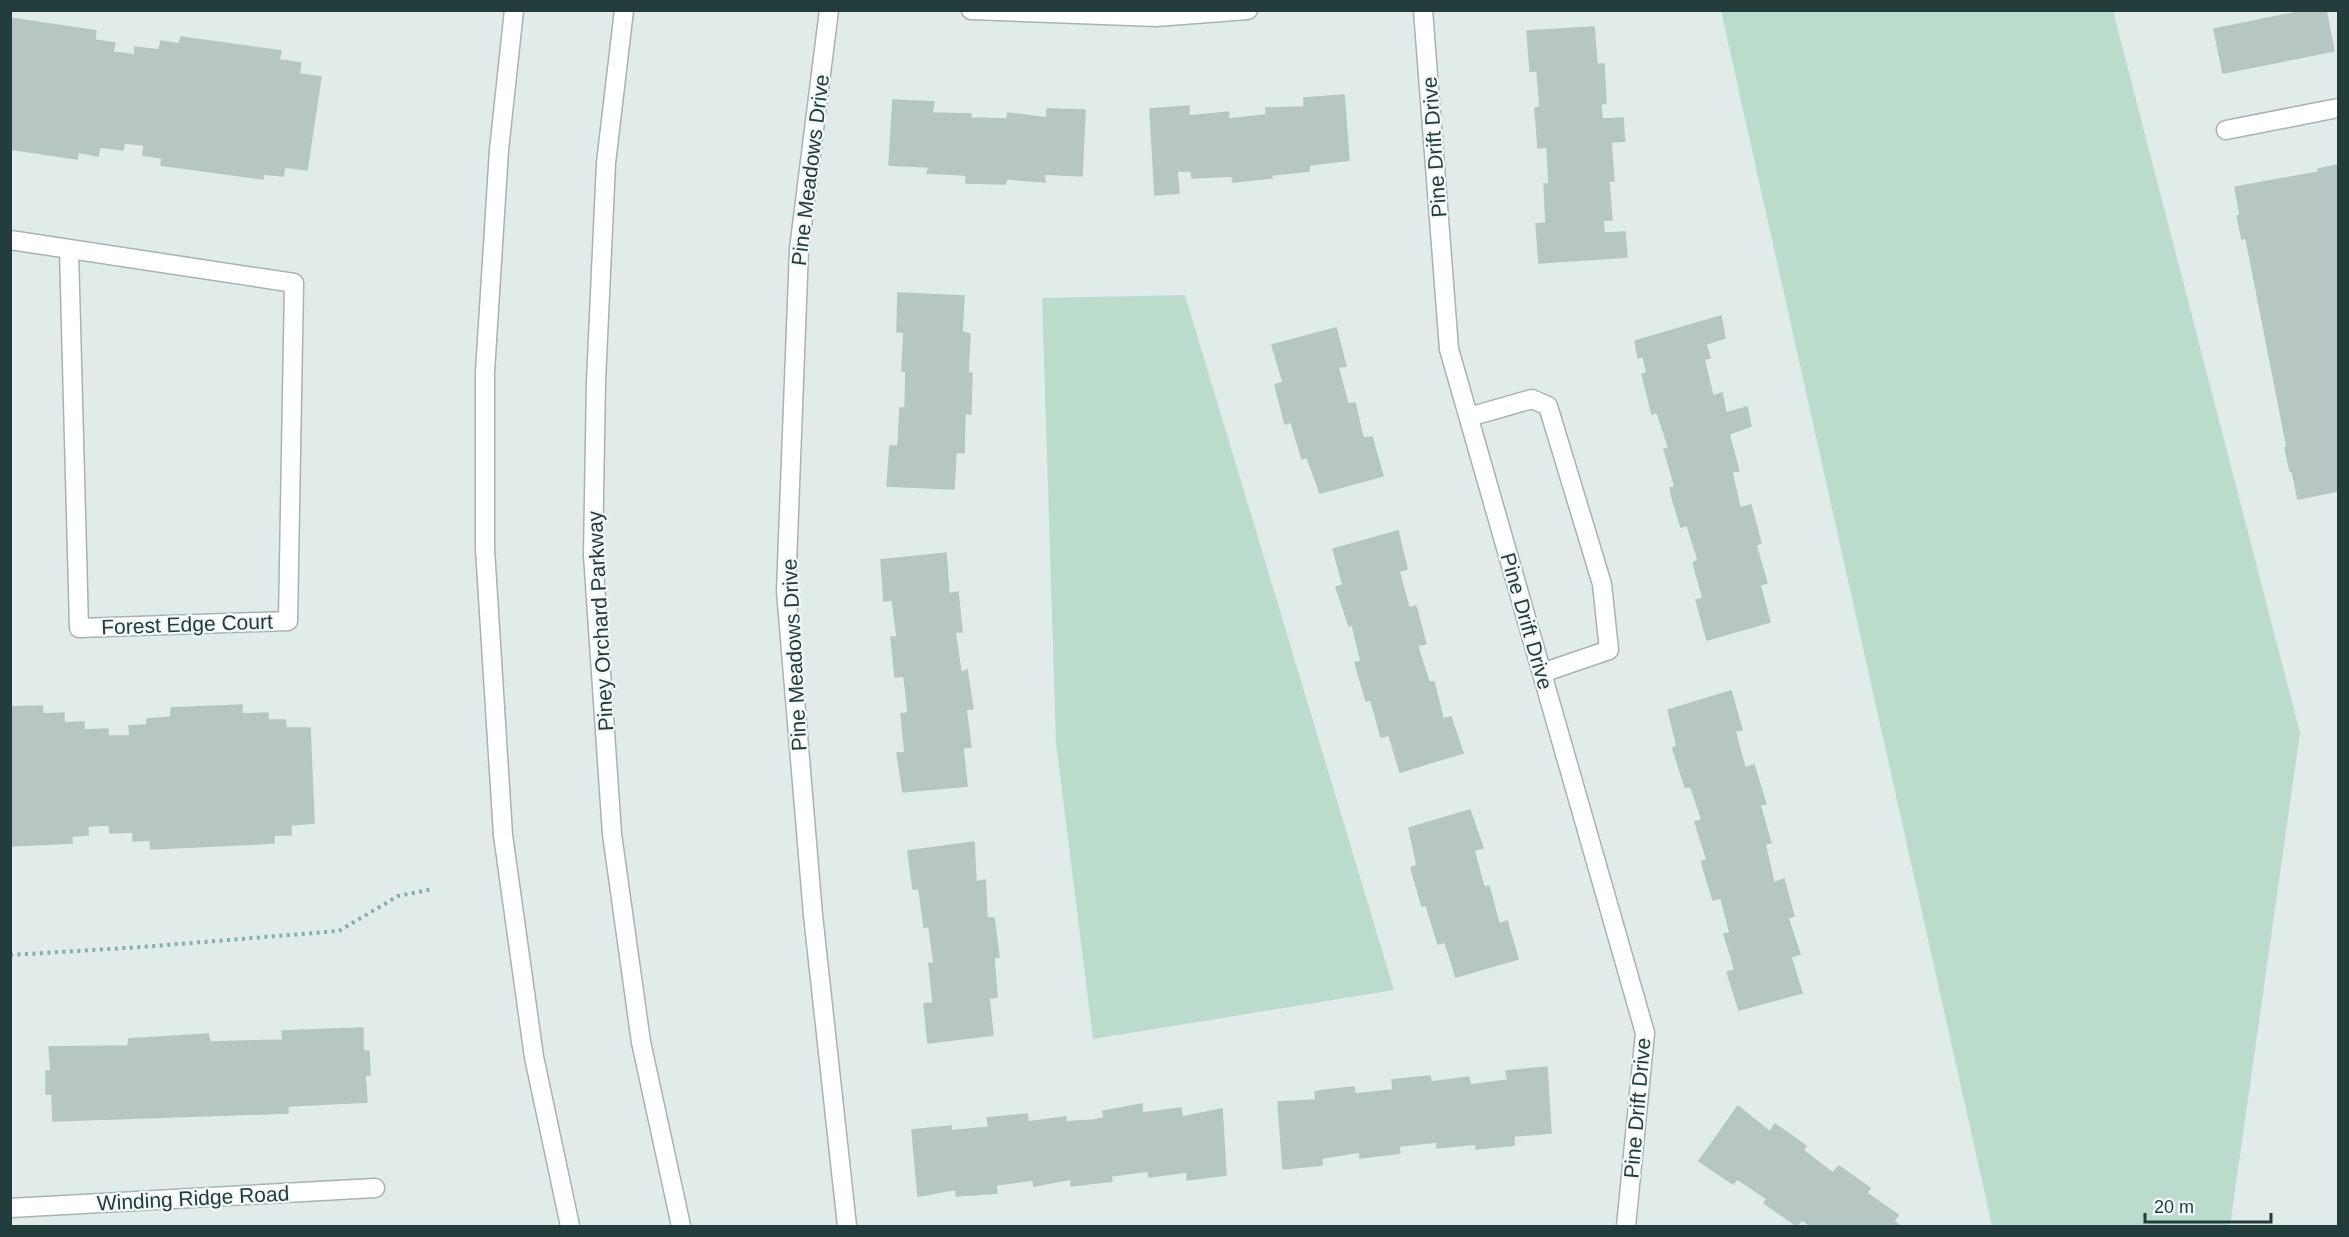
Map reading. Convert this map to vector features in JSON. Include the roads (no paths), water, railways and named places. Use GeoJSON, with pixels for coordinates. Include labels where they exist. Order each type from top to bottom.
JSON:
{"type":"FeatureCollection","features":[{"type":"Feature","properties":{"kind":"street"},"geometry":{"type":"LineString","coordinates":[[514,10],[499,150],[485,372],[485,549],[503,835],[534,1057],[570,1227]]}},
{"type":"Feature","properties":{"kind":"street","name":"Piney Orchard Parkway"},"geometry":{"type":"LineString","coordinates":[[624,10],[606,163],[596,381],[593,555],[612,834],[641,1042],[681,1227]]}},
{"type":"Feature","properties":{"kind":"street","name":"Pine Meadows Drive"},"geometry":{"type":"LineString","coordinates":[[829,10],[798,249],[786,591],[813,915],[847,1227]]}},
{"type":"Feature","properties":{"kind":"street"},"geometry":{"type":"LineString","coordinates":[[971,10],[1156,17],[1248,10]]}},
{"type":"Feature","properties":{"kind":"street","name":"Pine Drift Drive"},"geometry":{"type":"LineString","coordinates":[[1423,10],[1449,349],[1645,1033],[1626,1227]]}},
{"type":"Feature","properties":{"kind":"street"},"geometry":{"type":"LineString","coordinates":[[2226,130],[2338,108]]}},
{"type":"Feature","properties":{"kind":"street","name":"Forest Edge Court"},"geometry":{"type":"LineString","coordinates":[[10,240],[294,283],[288,621],[79,628],[69,250]]}},
{"type":"Feature","properties":{"kind":"street"},"geometry":{"type":"LineString","coordinates":[[1469,417],[1532,399],[1548,406],[1602,584],[1609,650],[1542,673]]}},
{"type":"Feature","properties":{"kind":"street","name":"Winding Ridge Road"},"geometry":{"type":"LineString","coordinates":[[10,1208],[375,1188]]}}]}
